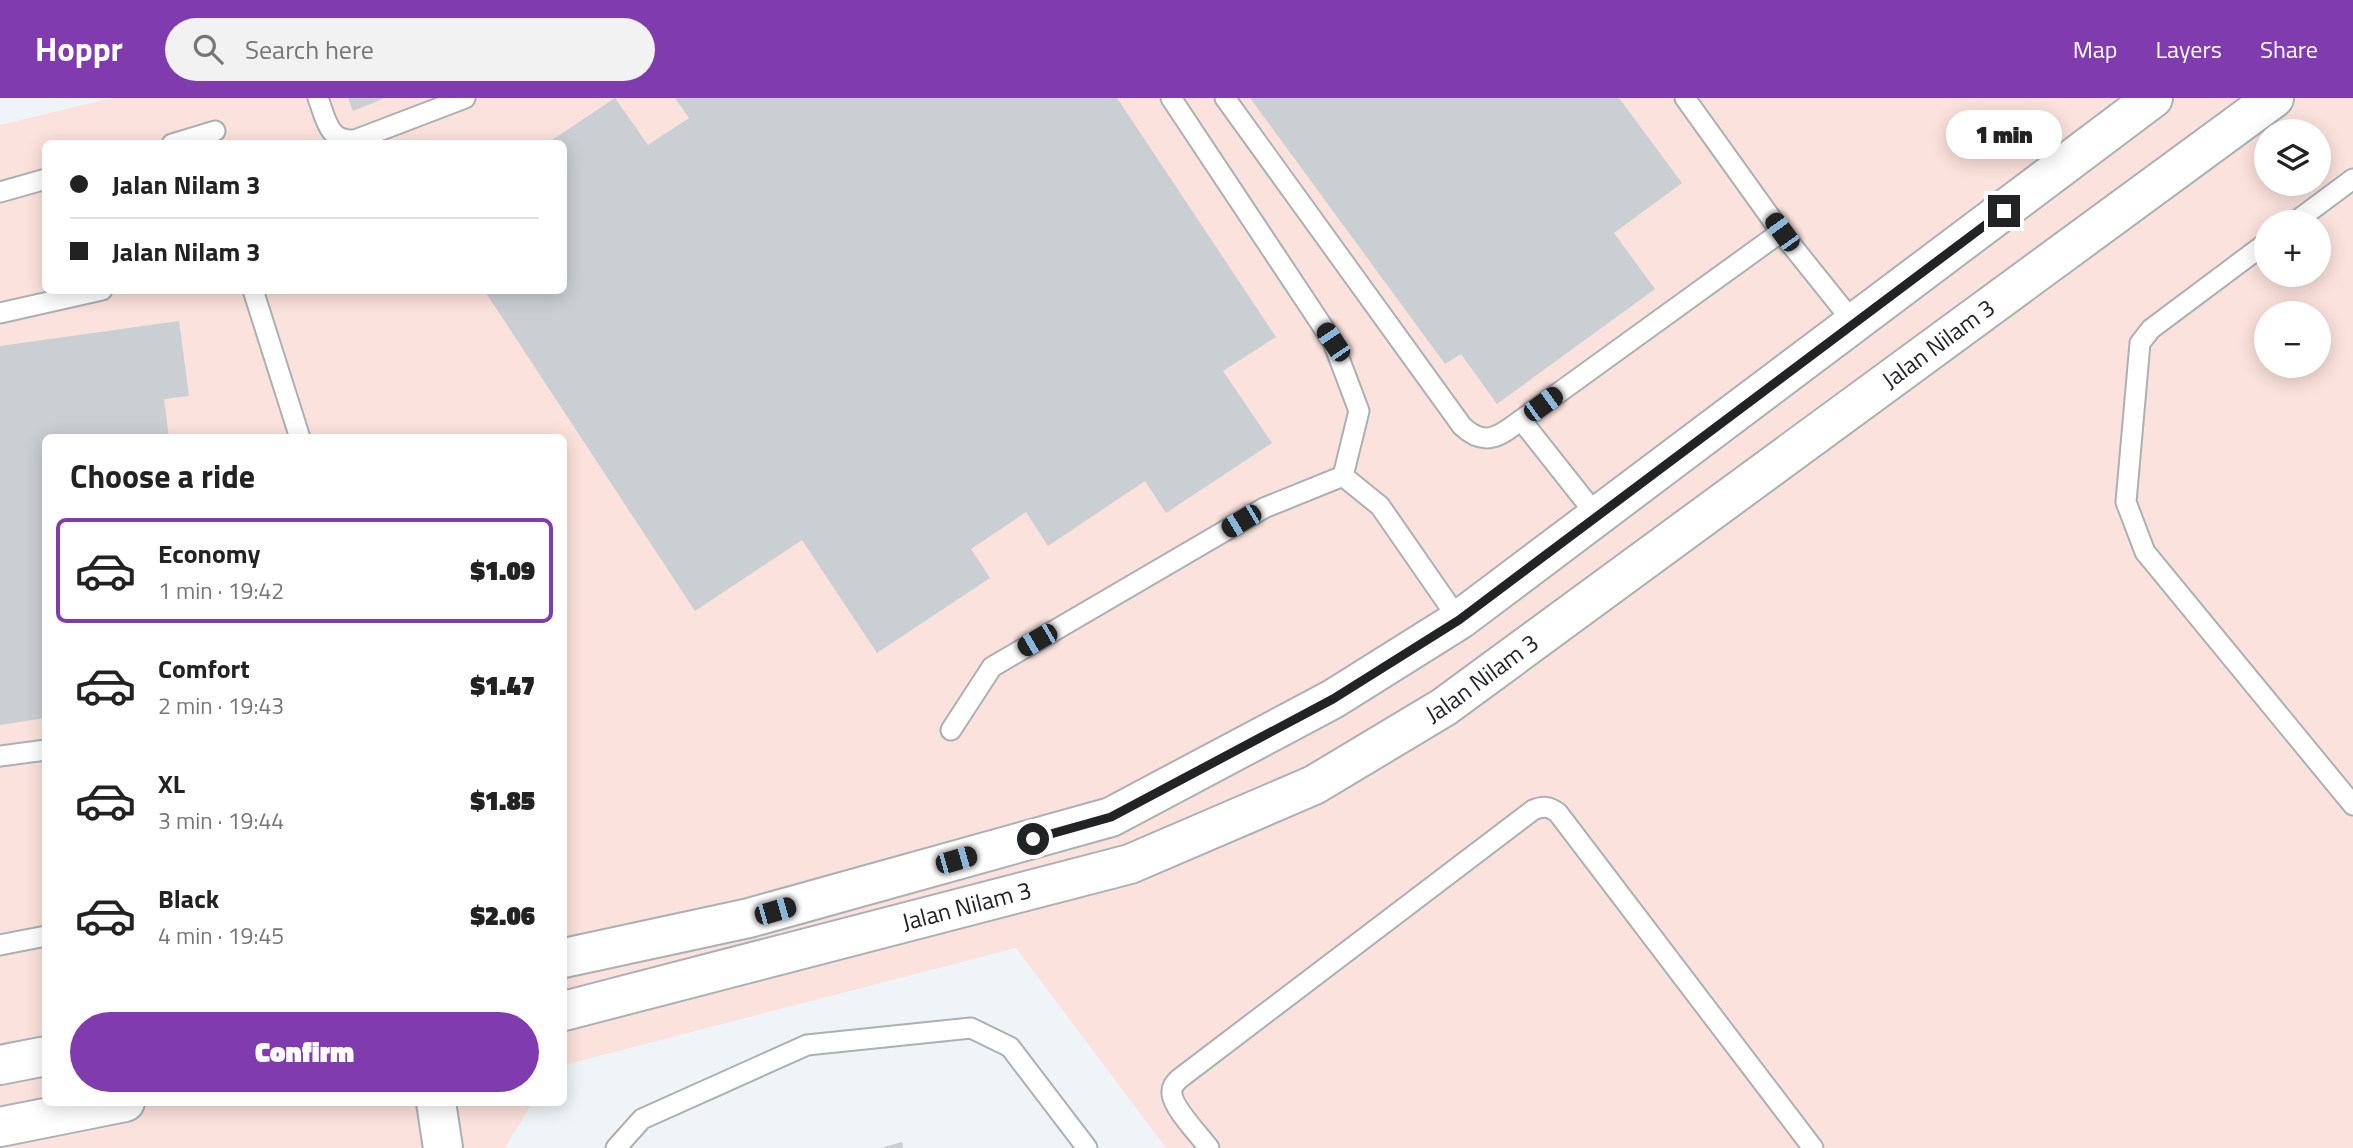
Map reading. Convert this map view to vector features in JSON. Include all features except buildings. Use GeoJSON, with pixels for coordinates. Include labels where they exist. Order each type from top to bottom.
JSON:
{"type":"FeatureCollection","features":[{"type":"Feature","properties":{"kind":"street","name":"Jalan Nilam 3"},"geometry":{"type":"LineString","coordinates":[[567,957],[749,918],[1111,817],[1333,699],[1459,620],[2153,98]]}},
{"type":"Feature","properties":{"kind":"street","name":"Jalan Nilam 3"},"geometry":{"type":"LineString","coordinates":[[567,1010],[1130,864],[1314,785],[1444,707],[2274,98]]}},
{"type":"Feature","properties":{"kind":"street"},"geometry":{"type":"LineString","coordinates":[[0,1065],[42,1057]]}},
{"type":"Feature","properties":{"kind":"street"},"geometry":{"type":"LineString","coordinates":[[0,1127],[105,1106]]}},
{"type":"Feature","properties":{"kind":"street"},"geometry":{"type":"LineString","coordinates":[[437,1106],[443,1148]]}},
{"type":"Feature","properties":{"kind":"lane"},"geometry":{"type":"LineString","coordinates":[[318,98],[330,130],[343,140]]}},
{"type":"Feature","properties":{"kind":"lane"},"geometry":{"type":"LineString","coordinates":[[355,140],[464,98]]}},
{"type":"Feature","properties":{"kind":"lane"},"geometry":{"type":"LineString","coordinates":[[1171,98],[1333,342],[1359,411],[1343,475]]}},
{"type":"Feature","properties":{"kind":"lane"},"geometry":{"type":"LineString","coordinates":[[1224,98],[1462,426],[1470,434],[1481,438],[1494,438],[1504,433],[1782,232]]}},
{"type":"Feature","properties":{"kind":"lane"},"geometry":{"type":"LineString","coordinates":[[1685,98],[1782,232],[1854,323]]}},
{"type":"Feature","properties":{"kind":"lane"},"geometry":{"type":"LineString","coordinates":[[185,140],[215,131]]}},
{"type":"Feature","properties":{"kind":"lane"},"geometry":{"type":"LineString","coordinates":[[2311,210],[2353,179]]}},
{"type":"Feature","properties":{"kind":"lane"},"geometry":{"type":"LineString","coordinates":[[0,192],[42,180]]}},
{"type":"Feature","properties":{"kind":"lane"},"geometry":{"type":"LineString","coordinates":[[2254,252],[2151,329],[2140,343],[2126,502],[2145,552],[2353,805]]}},
{"type":"Feature","properties":{"kind":"lane"},"geometry":{"type":"LineString","coordinates":[[0,313],[84,294]]}},
{"type":"Feature","properties":{"kind":"lane"},"geometry":{"type":"LineString","coordinates":[[254,294],[299,434]]}},
{"type":"Feature","properties":{"kind":"lane"},"geometry":{"type":"LineString","coordinates":[[1521,420],[1597,516]]}},
{"type":"Feature","properties":{"kind":"lane"},"geometry":{"type":"LineString","coordinates":[[1343,475],[1380,506],[1459,620]]}},
{"type":"Feature","properties":{"kind":"lane"},"geometry":{"type":"LineString","coordinates":[[951,730],[992,667],[1264,508],[1343,475]]}},
{"type":"Feature","properties":{"kind":"lane"},"geometry":{"type":"LineString","coordinates":[[0,756],[42,751]]}},
{"type":"Feature","properties":{"kind":"lane"},"geometry":{"type":"LineString","coordinates":[[1209,1148],[1172,1096],[1173,1086],[1179,1079],[1532,810],[1542,806],[1558,813],[1813,1148]]}},
{"type":"Feature","properties":{"kind":"lane"},"geometry":{"type":"LineString","coordinates":[[0,945],[42,937]]}},
{"type":"Feature","properties":{"kind":"lane"},"geometry":{"type":"LineString","coordinates":[[615,1148],[642,1119],[807,1045],[971,1028],[1010,1047],[1087,1148]]}},
{"type":"Feature","properties":{"kind":"shaded area"},"geometry":{"type":"Polygon","coordinates":[[[112,98],[2353,98],[2353,1148],[1166,1148],[1016,948],[567,1064],[567,434],[42,434],[42,1106],[530,1106],[505,1148],[0,1148],[0,125],[112,98]]]}},
{"type":"Feature","properties":{"kind":"route"},"geometry":{"type":"LineString","coordinates":[[1033,839],[1111,817],[1333,699],[1459,620],[2004,211]]}}]}
